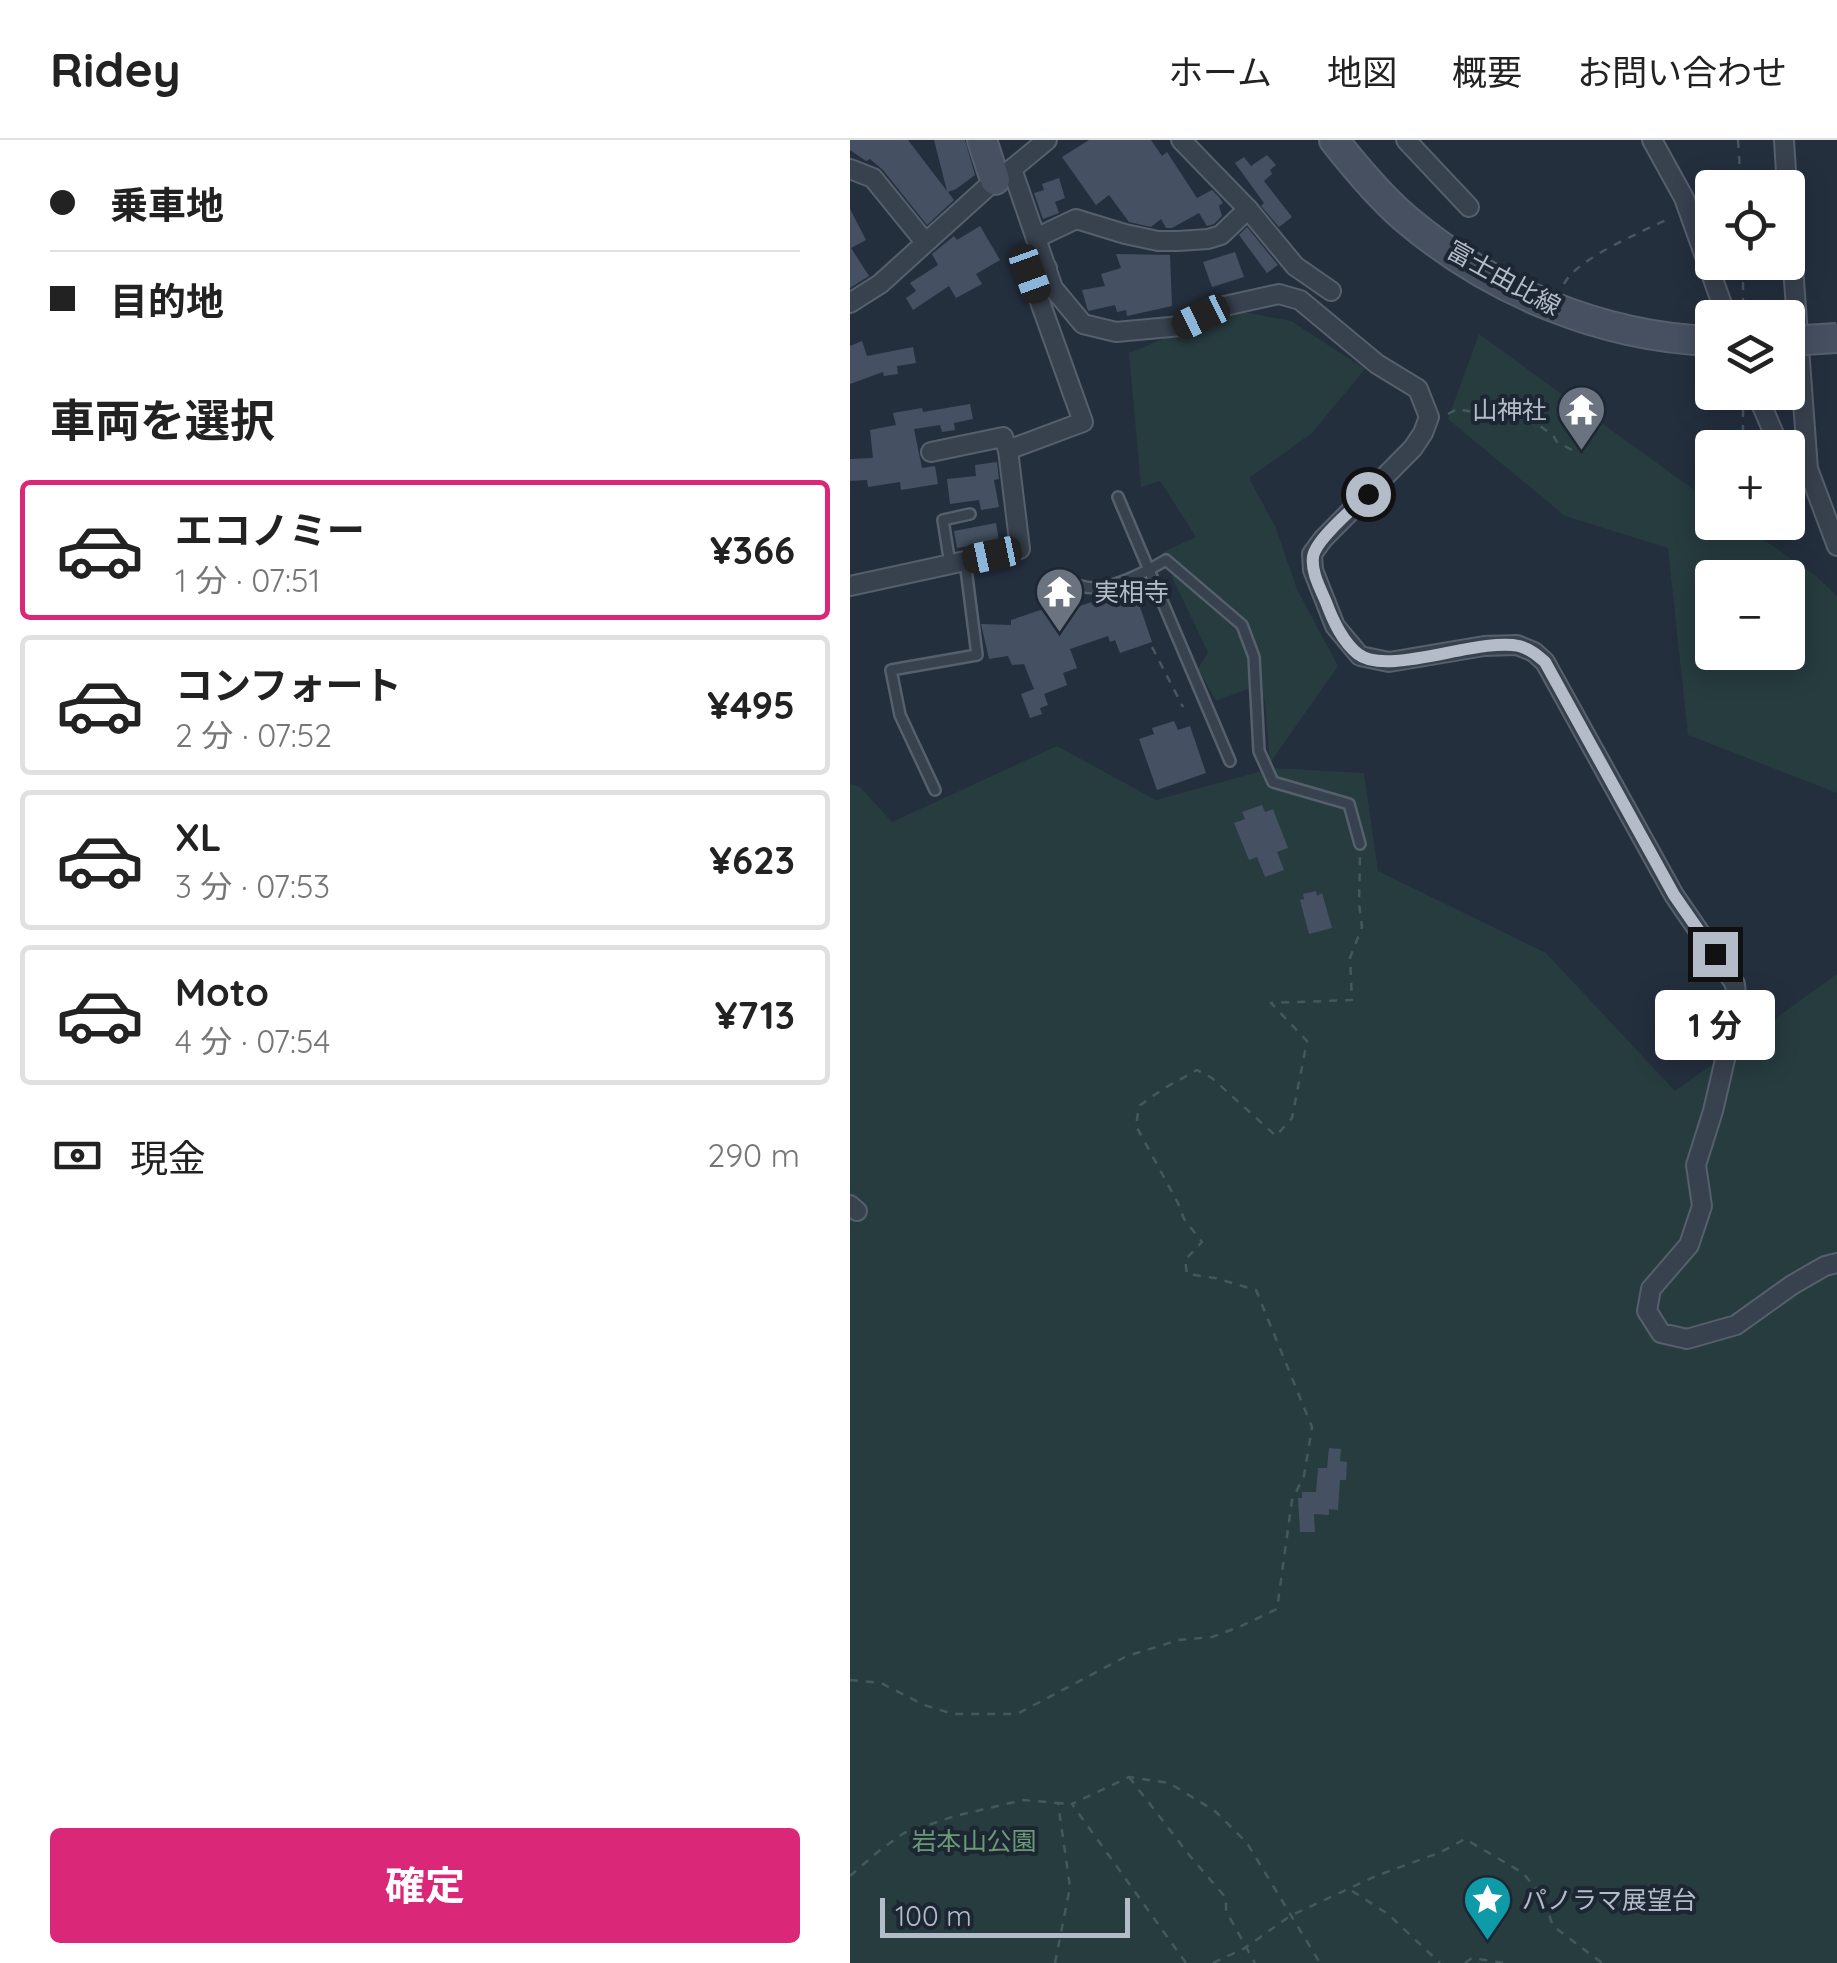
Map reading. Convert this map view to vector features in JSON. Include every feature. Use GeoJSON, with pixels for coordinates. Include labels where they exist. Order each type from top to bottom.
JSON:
{"type":"FeatureCollection","features":[{"type":"Feature","properties":{"kind":"main road"},"geometry":{"type":"LineString","coordinates":[[982,140],[1004,174]]}},
{"type":"Feature","properties":{"kind":"main road","name":"富士由比線"},"geometry":{"type":"LineString","coordinates":[[1334,140],[1405,218],[1458,258],[1517,291],[1574,316],[1632,332],[1695,340]]}},
{"type":"Feature","properties":{"kind":"main road"},"geometry":{"type":"LineString","coordinates":[[1805,340],[1837,338]]}},
{"type":"Feature","properties":{"kind":"street"},"geometry":{"type":"LineString","coordinates":[[850,303],[880,284],[1046,140]]}},
{"type":"Feature","properties":{"kind":"street"},"geometry":{"type":"LineString","coordinates":[[1182,140],[1248,209],[1295,266],[1331,291]]}},
{"type":"Feature","properties":{"kind":"street"},"geometry":{"type":"LineString","coordinates":[[1406,140],[1469,206]]}},
{"type":"Feature","properties":{"kind":"street"},"geometry":{"type":"LineString","coordinates":[[1652,140],[1688,209],[1721,300]]}},
{"type":"Feature","properties":{"kind":"street"},"geometry":{"type":"LineString","coordinates":[[1784,140],[1786,170]]}},
{"type":"Feature","properties":{"kind":"street"},"geometry":{"type":"LineString","coordinates":[[850,169],[872,178],[925,242]]}},
{"type":"Feature","properties":{"kind":"street"},"geometry":{"type":"LineString","coordinates":[[1004,174],[1036,238],[1053,288],[1082,324],[1116,332],[1182,326],[1220,307],[1279,294],[1300,300],[1377,364],[1418,389],[1429,417],[1413,448],[1312,554],[1313,570],[1335,626],[1360,656],[1389,662],[1484,646],[1517,645],[1534,652],[1545,662],[1674,895],[1735,984],[1737,1008],[1696,1166],[1702,1206],[1688,1245],[1651,1290],[1647,1311],[1661,1333],[1687,1338],[1736,1326],[1792,1285],[1837,1263]]}},
{"type":"Feature","properties":{"kind":"street"},"geometry":{"type":"LineString","coordinates":[[1036,238],[1076,219],[1158,241],[1208,239],[1221,235],[1248,209]]}},
{"type":"Feature","properties":{"kind":"street"},"geometry":{"type":"LineString","coordinates":[[1008,450],[1083,422],[1030,274],[1047,268]]}},
{"type":"Feature","properties":{"kind":"street"},"geometry":{"type":"LineString","coordinates":[[1794,280],[1808,469],[1837,546]]}},
{"type":"Feature","properties":{"kind":"street"},"geometry":{"type":"LineString","coordinates":[[850,586],[1020,549],[1003,437],[931,452]]}},
{"type":"Feature","properties":{"kind":"lane"},"geometry":{"type":"LineString","coordinates":[[1118,497],[1230,761]]}},
{"type":"Feature","properties":{"kind":"lane"},"geometry":{"type":"LineString","coordinates":[[934,790],[900,715],[891,670],[977,656],[958,562],[943,520],[970,514]]}},
{"type":"Feature","properties":{"kind":"lane"},"geometry":{"type":"LineString","coordinates":[[1055,577],[1099,589],[1166,560],[1242,625],[1254,657],[1259,751],[1273,782],[1349,804],[1360,844]]}},
{"type":"Feature","properties":{"kind":"path"},"geometry":{"type":"LineString","coordinates":[[1738,140],[1739,170]]}},
{"type":"Feature","properties":{"kind":"path"},"geometry":{"type":"LineString","coordinates":[[1559,294],[1570,272],[1688,209]]}},
{"type":"Feature","properties":{"kind":"path"},"geometry":{"type":"LineString","coordinates":[[1440,420],[1457,409],[1526,421],[1537,424],[1556,442],[1572,450]]}},
{"type":"Feature","properties":{"kind":"path"},"geometry":{"type":"LineString","coordinates":[[1743,411],[1744,430]]}},
{"type":"Feature","properties":{"kind":"path"},"geometry":{"type":"LineString","coordinates":[[1152,647],[1182,707]]}},
{"type":"Feature","properties":{"kind":"path"},"geometry":{"type":"LineString","coordinates":[[850,1680],[881,1683],[924,1705],[953,1714],[1017,1714],[1126,1656],[1179,1640],[1212,1637],[1277,1609],[1292,1500],[1304,1476],[1312,1427],[1256,1290],[1187,1274],[1186,1260],[1202,1242],[1184,1219],[1136,1126],[1139,1106],[1197,1070],[1212,1078],[1276,1136],[1292,1118],[1307,1041],[1272,1003],[1352,1000],[1350,958],[1362,927],[1360,844]]}},
{"type":"Feature","properties":{"kind":"path"},"geometry":{"type":"LineString","coordinates":[[1129,1777],[1226,1898],[1226,1911],[1255,1963]]}},
{"type":"Feature","properties":{"kind":"path"},"geometry":{"type":"LineString","coordinates":[[850,1876],[904,1833],[955,1816],[1023,1800],[1072,1804],[1129,1777],[1169,1783],[1215,1811],[1247,1842],[1320,1963]]}},
{"type":"Feature","properties":{"kind":"path"},"geometry":{"type":"LineString","coordinates":[[1055,1963],[1070,1887],[1058,1804]]}},
{"type":"Feature","properties":{"kind":"path"},"geometry":{"type":"LineString","coordinates":[[1072,1804],[1186,1963]]}},
{"type":"Feature","properties":{"kind":"path"},"geometry":{"type":"LineString","coordinates":[[1214,1963],[1245,1948],[1290,1916],[1465,1839],[1523,1873],[1543,1897],[1553,1926],[1602,1963]]}},
{"type":"Feature","properties":{"kind":"path"},"geometry":{"type":"LineString","coordinates":[[1350,1890],[1388,1914],[1440,1963]]}},
{"type":"Feature","properties":{"kind":"path"},"geometry":{"type":"LineString","coordinates":[[1466,1963],[1472,1958],[1504,1963]]}},
{"type":"Feature","properties":{"kind":"green space"},"geometry":{"type":"Polygon","coordinates":[[[1233,310],[1291,321],[1365,369],[1312,433],[1249,478],[1275,526],[1297,589],[1338,666],[1270,763],[1265,700],[1253,687],[1216,701],[1198,669],[1208,652],[1163,552],[1196,537],[1160,481],[1141,487],[1129,353],[1233,310]]]}},
{"type":"Feature","properties":{"kind":"green space"},"geometry":{"type":"Polygon","coordinates":[[[1479,334],[1695,491],[1695,540],[1764,540],[1793,560],[1695,560],[1695,670],[1805,670],[1805,568],[1837,596],[1837,793],[1688,735],[1668,548],[1565,516],[1448,419],[1479,334]]]}},
{"type":"Feature","properties":{"kind":"green space","name":"岩本山公園"},"geometry":{"type":"Polygon","coordinates":[[[1057,746],[1156,800],[1273,768],[1364,773],[1378,871],[1546,953],[1675,1091],[1837,974],[1837,1963],[850,1963],[850,784],[860,787],[892,822],[1057,746]]]}},
{"type":"Feature","properties":{"kind":"building"},"geometry":{"type":"Polygon","coordinates":[[[850,140],[908,140],[947,191],[934,140],[965,140],[975,175],[948,192],[954,200],[927,225],[883,170],[850,150],[850,140]]]}},
{"type":"Feature","properties":{"kind":"building"},"geometry":{"type":"Polygon","coordinates":[[[1089,140],[1151,140],[1162,156],[1167,152],[1197,198],[1212,190],[1219,197],[1223,203],[1219,206],[1222,216],[1207,226],[1199,213],[1172,228],[1166,228],[1161,219],[1151,227],[1129,222],[1109,195],[1096,205],[1062,157],[1089,140]]]}},
{"type":"Feature","properties":{"kind":"building"},"geometry":{"type":"Polygon","coordinates":[[[1267,155],[1276,165],[1264,181],[1292,217],[1279,227],[1235,163],[1244,157],[1251,166],[1267,155]]]}},
{"type":"Feature","properties":{"kind":"building"},"geometry":{"type":"Polygon","coordinates":[[[1059,178],[1065,198],[1055,202],[1059,213],[1043,219],[1034,193],[1044,190],[1042,184],[1059,178]]]}},
{"type":"Feature","properties":{"kind":"building"},"geometry":{"type":"Polygon","coordinates":[[[850,209],[866,240],[851,248],[869,276],[850,288],[850,209]]]}},
{"type":"Feature","properties":{"kind":"building"},"geometry":{"type":"Polygon","coordinates":[[[980,226],[1000,260],[976,274],[982,284],[956,298],[949,286],[913,310],[906,298],[916,291],[910,283],[938,265],[932,254],[954,236],[957,240],[980,226]]]}},
{"type":"Feature","properties":{"kind":"building"},"geometry":{"type":"Polygon","coordinates":[[[1247,227],[1278,265],[1267,273],[1239,235],[1247,227]]]}},
{"type":"Feature","properties":{"kind":"building"},"geometry":{"type":"Polygon","coordinates":[[[1235,252],[1244,277],[1212,287],[1203,262],[1235,252]]]}},
{"type":"Feature","properties":{"kind":"building"},"geometry":{"type":"Polygon","coordinates":[[[1116,254],[1170,255],[1172,306],[1127,316],[1126,310],[1117,312],[1115,305],[1088,311],[1082,290],[1105,286],[1101,274],[1121,268],[1116,254]]]}},
{"type":"Feature","properties":{"kind":"building"},"geometry":{"type":"Polygon","coordinates":[[[862,341],[867,356],[913,347],[916,363],[897,366],[898,374],[884,376],[883,372],[850,384],[850,346],[862,341]]]}},
{"type":"Feature","properties":{"kind":"building"},"geometry":{"type":"Polygon","coordinates":[[[970,404],[973,419],[954,423],[955,430],[942,432],[940,425],[914,429],[922,468],[935,466],[938,484],[901,490],[900,482],[868,487],[867,480],[850,481],[850,459],[873,458],[870,430],[896,425],[893,413],[970,404]]]}},
{"type":"Feature","properties":{"kind":"building"},"geometry":{"type":"Polygon","coordinates":[[[997,462],[999,479],[994,480],[999,507],[981,510],[979,500],[950,504],[947,479],[976,476],[975,465],[997,462]]]}},
{"type":"Feature","properties":{"kind":"building"},"geometry":{"type":"Polygon","coordinates":[[[996,523],[999,541],[957,548],[954,531],[996,523]]]}},
{"type":"Feature","properties":{"kind":"building"},"geometry":{"type":"Polygon","coordinates":[[[1128,590],[1130,596],[1136,595],[1152,642],[1120,653],[1115,640],[1110,642],[1108,636],[1070,649],[1077,668],[1063,673],[1067,685],[1044,694],[1048,705],[1040,708],[1042,714],[1030,718],[1021,694],[1034,689],[1024,664],[1012,665],[1008,656],[989,659],[981,624],[1011,625],[1011,620],[1059,604],[1062,612],[1128,590]]]}},
{"type":"Feature","properties":{"kind":"building"},"geometry":{"type":"Polygon","coordinates":[[[1174,721],[1178,730],[1190,726],[1206,773],[1157,790],[1139,739],[1154,734],[1152,728],[1174,721]]]}},
{"type":"Feature","properties":{"kind":"building"},"geometry":{"type":"Polygon","coordinates":[[[1262,805],[1265,812],[1273,809],[1288,848],[1277,852],[1284,870],[1265,877],[1257,857],[1249,860],[1234,823],[1245,819],[1242,812],[1262,805]]]}},
{"type":"Feature","properties":{"kind":"building"},"geometry":{"type":"Polygon","coordinates":[[[1316,891],[1317,896],[1322,893],[1332,928],[1309,934],[1300,900],[1304,899],[1303,894],[1316,891]]]}},
{"type":"Feature","properties":{"kind":"building"},"geometry":{"type":"Polygon","coordinates":[[[1329,1448],[1341,1449],[1340,1461],[1347,1462],[1346,1480],[1340,1480],[1338,1510],[1329,1509],[1329,1515],[1314,1514],[1315,1532],[1300,1532],[1298,1498],[1302,1498],[1302,1492],[1316,1492],[1318,1468],[1327,1468],[1329,1448]]]}},
{"type":"Feature","properties":{"kind":"place","name":"山神社"},"geometry":{"type":"Point","coordinates":[1582,452]}},
{"type":"Feature","properties":{"kind":"place","name":"実相寺"},"geometry":{"type":"Point","coordinates":[1059,634]}},
{"type":"Feature","properties":{"kind":"place","name":"パノラマ展望台"},"geometry":{"type":"Point","coordinates":[1487,1942]}},
{"type":"Feature","properties":{"kind":"route"},"geometry":{"type":"LineString","coordinates":[[1368,494],[1312,554],[1313,570],[1335,626],[1360,656],[1389,662],[1484,646],[1517,645],[1534,652],[1545,662],[1674,895],[1715,954]]}}]}
